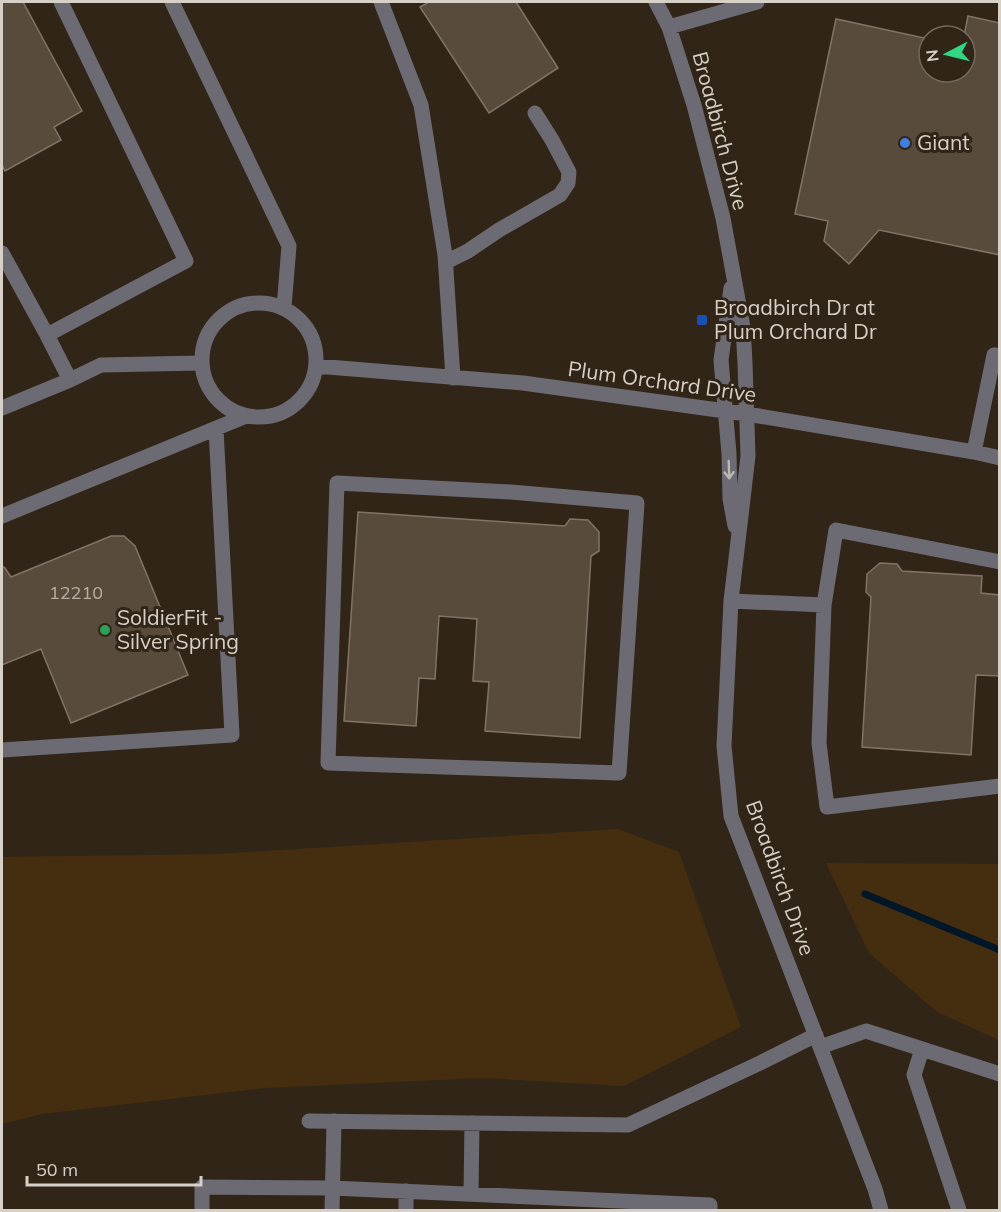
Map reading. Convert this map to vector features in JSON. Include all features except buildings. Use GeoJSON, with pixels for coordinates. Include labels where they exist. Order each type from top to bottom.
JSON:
{"type":"FeatureCollection","features":[{"type":"Feature","properties":{"kind":"street"},"geometry":{"type":"LineString","coordinates":[[47,335],[186,261],[61,2]]}},
{"type":"Feature","properties":{"kind":"street"},"geometry":{"type":"LineString","coordinates":[[172,2],[289,246],[284,307]]}},
{"type":"Feature","properties":{"kind":"street"},"geometry":{"type":"LineString","coordinates":[[381,2],[420,105],[446,262],[453,378]]}},
{"type":"Feature","properties":{"kind":"street","name":"Broadbirch Drive"},"geometry":{"type":"LineString","coordinates":[[656,2],[669,27],[694,105],[723,218],[743,327],[748,456],[731,601],[723,746],[730,816],[875,1189],[881,1210]]}},
{"type":"Feature","properties":{"kind":"street"},"geometry":{"type":"LineString","coordinates":[[669,27],[757,2]]}},
{"type":"Feature","properties":{"kind":"street"},"geometry":{"type":"LineString","coordinates":[[446,262],[560,195],[568,183],[569,172],[535,113]]}},
{"type":"Feature","properties":{"kind":"street"},"geometry":{"type":"LineString","coordinates":[[2,253],[70,380]]}},
{"type":"Feature","properties":{"kind":"street","name":"Broadbirch Drive"},"geometry":{"type":"LineString","coordinates":[[733,275],[721,360],[729,454],[730,499],[738,544]]}},
{"type":"Feature","properties":{"kind":"street"},"geometry":{"type":"LineString","coordinates":[[261,302],[284,307],[302,322],[314,342],[316,366],[310,385],[300,400],[284,411],[265,417],[246,416],[229,409],[215,397],[205,381],[201,363],[204,339],[217,319],[237,306],[261,302]]}},
{"type":"Feature","properties":{"kind":"street"},"geometry":{"type":"LineString","coordinates":[[974,452],[994,355],[999,356]]}},
{"type":"Feature","properties":{"kind":"street"},"geometry":{"type":"LineString","coordinates":[[2,408],[101,365],[201,363]]}},
{"type":"Feature","properties":{"kind":"street","name":"Plum Orchard Drive"},"geometry":{"type":"LineString","coordinates":[[316,366],[523,383],[747,414],[999,458]]}},
{"type":"Feature","properties":{"kind":"street"},"geometry":{"type":"LineString","coordinates":[[2,516],[246,416]]}},
{"type":"Feature","properties":{"kind":"street"},"geometry":{"type":"LineString","coordinates":[[2,750],[232,735],[216,429]]}},
{"type":"Feature","properties":{"kind":"street"},"geometry":{"type":"LineString","coordinates":[[337,483],[511,492],[637,503],[619,773],[328,763],[337,483]]}},
{"type":"Feature","properties":{"kind":"street"},"geometry":{"type":"LineString","coordinates":[[999,562],[836,530],[824,605],[819,743],[827,807],[999,786]]}},
{"type":"Feature","properties":{"kind":"street"},"geometry":{"type":"LineString","coordinates":[[731,601],[824,605]]}},
{"type":"Feature","properties":{"kind":"street"},"geometry":{"type":"LineString","coordinates":[[309,1121],[628,1125],[760,1064],[818,1041],[866,1031],[999,1074]]}},
{"type":"Feature","properties":{"kind":"street"},"geometry":{"type":"LineString","coordinates":[[922,1049],[914,1076],[959,1210]]}},
{"type":"Feature","properties":{"kind":"street"},"geometry":{"type":"LineString","coordinates":[[332,1210],[334,1121]]}},
{"type":"Feature","properties":{"kind":"street"},"geometry":{"type":"LineString","coordinates":[[471,1194],[472,1123]]}},
{"type":"Feature","properties":{"kind":"street"},"geometry":{"type":"LineString","coordinates":[[201,1210],[202,1187],[406,1191],[710,1205],[710,1210]]}},
{"type":"Feature","properties":{"kind":"street"},"geometry":{"type":"LineString","coordinates":[[406,1191],[406,1210]]}},
{"type":"Feature","properties":{"kind":"shaded area"},"geometry":{"type":"Polygon","coordinates":[[[618,829],[679,852],[741,1027],[624,1086],[481,1078],[265,1088],[42,1114],[2,1124],[2,857],[217,854],[618,829]]]}},
{"type":"Feature","properties":{"kind":"shaded area"},"geometry":{"type":"Polygon","coordinates":[[[826,863],[999,864],[999,1040],[937,1012],[869,953],[826,863]]]}},
{"type":"Feature","properties":{"kind":"waterway"},"geometry":{"type":"LineString","coordinates":[[865,894],[1000,950]]}},
{"type":"Feature","properties":{"kind":"place","name":"Giant"},"geometry":{"type":"Point","coordinates":[905,143]}},
{"type":"Feature","properties":{"kind":"place","name":"Broadbirch Dr at Plum Orchard Dr"},"geometry":{"type":"Point","coordinates":[702,320]}},
{"type":"Feature","properties":{"kind":"place","name":"SoldierFit - Silver Spring"},"geometry":{"type":"Point","coordinates":[105,630]}}]}
